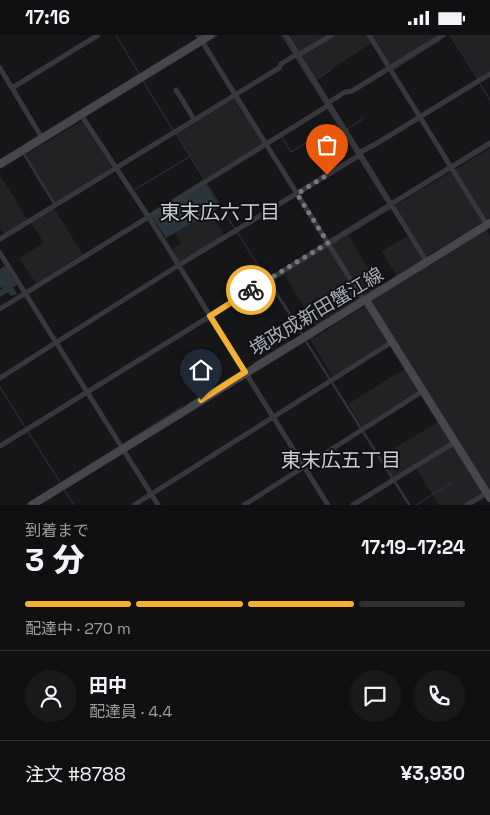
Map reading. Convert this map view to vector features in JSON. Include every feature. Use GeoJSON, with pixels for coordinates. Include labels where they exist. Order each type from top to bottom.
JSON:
{"type":"FeatureCollection","features":[{"type":"Feature","properties":{"kind":"main road"},"geometry":{"type":"LineString","coordinates":[[0,164],[42,138],[82,117],[210,35]]}},
{"type":"Feature","properties":{"kind":"main road","name":"境政成新田蟹江線"},"geometry":{"type":"LineString","coordinates":[[32,505],[245,372],[489,226]]}},
{"type":"Feature","properties":{"kind":"main road"},"geometry":{"type":"LineString","coordinates":[[365,300],[488,495]]}},
{"type":"Feature","properties":{"kind":"street"},"geometry":{"type":"LineString","coordinates":[[12,88],[98,35]]}},
{"type":"Feature","properties":{"kind":"street"},"geometry":{"type":"LineString","coordinates":[[286,35],[296,55],[427,262]]}},
{"type":"Feature","properties":{"kind":"street"},"geometry":{"type":"LineString","coordinates":[[0,239],[279,68],[281,64],[332,35]]}},
{"type":"Feature","properties":{"kind":"street"},"geometry":{"type":"LineString","coordinates":[[369,35],[489,226]]}},
{"type":"Feature","properties":{"kind":"street"},"geometry":{"type":"LineString","coordinates":[[0,309],[346,92],[352,91],[443,35]]}},
{"type":"Feature","properties":{"kind":"street"},"geometry":{"type":"LineString","coordinates":[[201,41],[365,300]]}},
{"type":"Feature","properties":{"kind":"street"},"geometry":{"type":"LineString","coordinates":[[0,69],[42,138]]}},
{"type":"Feature","properties":{"kind":"street"},"geometry":{"type":"LineString","coordinates":[[0,378],[179,265],[490,74]]}},
{"type":"Feature","properties":{"kind":"street"},"geometry":{"type":"LineString","coordinates":[[176,90],[194,119]]}},
{"type":"Feature","properties":{"kind":"street"},"geometry":{"type":"LineString","coordinates":[[82,117],[148,216],[328,505]]}},
{"type":"Feature","properties":{"kind":"street"},"geometry":{"type":"LineString","coordinates":[[0,446],[329,245],[490,143]]}},
{"type":"Feature","properties":{"kind":"street"},"geometry":{"type":"LineString","coordinates":[[0,253],[158,505]]}},
{"type":"Feature","properties":{"kind":"street"},"geometry":{"type":"LineString","coordinates":[[134,505],[392,343]]}},
{"type":"Feature","properties":{"kind":"street"},"geometry":{"type":"LineString","coordinates":[[244,505],[423,391]]}},
{"type":"Feature","properties":{"kind":"street"},"geometry":{"type":"LineString","coordinates":[[353,505],[454,442]]}},
{"type":"Feature","properties":{"kind":"street"},"geometry":{"type":"LineString","coordinates":[[467,505],[488,495]]}},
{"type":"Feature","properties":{"kind":"shaded area"},"geometry":{"type":"Polygon","coordinates":[[[215,35],[219,35],[25,154],[55,202],[53,204],[23,155],[0,169],[0,167],[215,35]]]}},
{"type":"Feature","properties":{"kind":"shaded area"},"geometry":{"type":"Polygon","coordinates":[[[281,35],[283,35],[389,203],[387,204],[281,35]]]}},
{"type":"Feature","properties":{"kind":"shaded area"},"geometry":{"type":"Polygon","coordinates":[[[289,35],[330,35],[299,52],[289,35]]]}},
{"type":"Feature","properties":{"kind":"shaded area"},"geometry":{"type":"Polygon","coordinates":[[[335,35],[367,35],[372,43],[316,79],[302,55],[335,35]]]}},
{"type":"Feature","properties":{"kind":"shaded area"},"geometry":{"type":"Polygon","coordinates":[[[371,35],[439,35],[391,65],[371,35]]]}},
{"type":"Feature","properties":{"kind":"shaded area"},"geometry":{"type":"Polygon","coordinates":[[[451,35],[490,35],[490,72],[479,79],[451,35]]]}},
{"type":"Feature","properties":{"kind":"shaded area"},"geometry":{"type":"Polygon","coordinates":[[[235,97],[264,143],[205,179],[176,133],[235,97]]]}},
{"type":"Feature","properties":{"kind":"shaded area"},"geometry":{"type":"Polygon","coordinates":[[[82,121],[112,167],[55,203],[25,155],[82,121]]]}},
{"type":"Feature","properties":{"kind":"shaded area"},"geometry":{"type":"Polygon","coordinates":[[[490,148],[490,218],[486,221],[454,170],[490,148]]]}},
{"type":"Feature","properties":{"kind":"shaded area"},"geometry":{"type":"Polygon","coordinates":[[[452,171],[483,223],[425,257],[394,206],[452,171]]]}},
{"type":"Feature","properties":{"kind":"shaded area"},"geometry":{"type":"Polygon","coordinates":[[[0,175],[28,220],[4,234],[0,228],[0,175]]]}},
{"type":"Feature","properties":{"kind":"shaded area"},"geometry":{"type":"Polygon","coordinates":[[[206,184],[220,207],[166,238],[152,217],[206,184]]]}},
{"type":"Feature","properties":{"kind":"shaded area"},"geometry":{"type":"Polygon","coordinates":[[[53,207],[83,254],[36,284],[19,258],[44,243],[30,221],[53,207]]]}},
{"type":"Feature","properties":{"kind":"shaded area"},"geometry":{"type":"Polygon","coordinates":[[[390,207],[392,208],[271,282],[304,334],[301,334],[268,283],[390,207]]]}},
{"type":"Feature","properties":{"kind":"shaded area"},"geometry":{"type":"Polygon","coordinates":[[[210,213],[225,236],[179,262],[171,250],[181,243],[175,233],[210,213]]]}},
{"type":"Feature","properties":{"kind":"shaded area"},"geometry":{"type":"Polygon","coordinates":[[[484,231],[487,231],[490,236],[490,492],[371,303],[372,300],[484,231]]]}},
{"type":"Feature","properties":{"kind":"shaded area"},"geometry":{"type":"Polygon","coordinates":[[[348,235],[380,288],[365,297],[331,245],[348,235]]]}},
{"type":"Feature","properties":{"kind":"shaded area"},"geometry":{"type":"Polygon","coordinates":[[[408,236],[424,261],[397,277],[382,251],[408,236]]]}},
{"type":"Feature","properties":{"kind":"shaded area"},"geometry":{"type":"Polygon","coordinates":[[[328,247],[360,297],[360,300],[316,327],[284,274],[328,247]]]}},
{"type":"Feature","properties":{"kind":"shaded area"},"geometry":{"type":"Polygon","coordinates":[[[5,266],[17,285],[13,287],[17,294],[11,296],[8,292],[0,297],[0,290],[4,287],[0,288],[0,269],[5,266]]]}},
{"type":"Feature","properties":{"kind":"shaded area"},"geometry":{"type":"Polygon","coordinates":[[[366,305],[389,342],[333,377],[310,340],[366,305]]]}},
{"type":"Feature","properties":{"kind":"shaded area"},"geometry":{"type":"Polygon","coordinates":[[[307,341],[411,505],[408,505],[394,483],[305,342],[307,341]]]}},
{"type":"Feature","properties":{"kind":"shaded area"},"geometry":{"type":"Polygon","coordinates":[[[406,368],[421,392],[363,428],[348,404],[406,368]]]}},
{"type":"Feature","properties":{"kind":"shaded area"},"geometry":{"type":"Polygon","coordinates":[[[439,421],[451,442],[394,478],[382,456],[439,421]]]}},
{"type":"Feature","properties":{"kind":"shaded area"},"geometry":{"type":"Polygon","coordinates":[[[454,445],[483,493],[464,505],[439,505],[416,468],[454,445]]]}},
{"type":"Feature","properties":{"kind":"waterway"},"geometry":{"type":"LineString","coordinates":[[116,35],[140,75]]}},
{"type":"Feature","properties":{"kind":"waterway"},"geometry":{"type":"LineString","coordinates":[[450,35],[478,79]]}},
{"type":"Feature","properties":{"kind":"waterway"},"geometry":{"type":"LineString","coordinates":[[393,70],[440,40]]}},
{"type":"Feature","properties":{"kind":"waterway"},"geometry":{"type":"LineString","coordinates":[[317,79],[332,69]]}},
{"type":"Feature","properties":{"kind":"waterway"},"geometry":{"type":"LineString","coordinates":[[143,81],[173,130]]}},
{"type":"Feature","properties":{"kind":"waterway"},"geometry":{"type":"LineString","coordinates":[[480,84],[490,100]]}},
{"type":"Feature","properties":{"kind":"waterway"},"geometry":{"type":"LineString","coordinates":[[347,129],[363,119]]}},
{"type":"Feature","properties":{"kind":"waterway"},"geometry":{"type":"LineString","coordinates":[[282,137],[291,152],[337,124]]}},
{"type":"Feature","properties":{"kind":"waterway"},"geometry":{"type":"LineString","coordinates":[[176,134],[204,179]]}},
{"type":"Feature","properties":{"kind":"waterway"},"geometry":{"type":"LineString","coordinates":[[454,168],[490,146]]}},
{"type":"Feature","properties":{"kind":"waterway"},"geometry":{"type":"LineString","coordinates":[[134,190],[189,157]]}},
{"type":"Feature","properties":{"kind":"waterway"},"geometry":{"type":"LineString","coordinates":[[207,184],[235,229]]}},
{"type":"Feature","properties":{"kind":"waterway"},"geometry":{"type":"LineString","coordinates":[[238,233],[266,278]]}},
{"type":"Feature","properties":{"kind":"waterway"},"geometry":{"type":"LineString","coordinates":[[310,339],[318,333]]}},
{"type":"Feature","properties":{"kind":"waterway"},"geometry":{"type":"LineString","coordinates":[[253,364],[290,341]]}},
{"type":"Feature","properties":{"kind":"waterway"},"geometry":{"type":"LineString","coordinates":[[188,404],[233,376]]}},
{"type":"Feature","properties":{"kind":"waterway"},"geometry":{"type":"LineString","coordinates":[[0,387],[25,427]]}},
{"type":"Feature","properties":{"kind":"waterway"},"geometry":{"type":"LineString","coordinates":[[123,444],[183,406]]}},
{"type":"Feature","properties":{"kind":"waterway"},"geometry":{"type":"LineString","coordinates":[[28,432],[60,482]]}},
{"type":"Feature","properties":{"kind":"waterway"},"geometry":{"type":"LineString","coordinates":[[25,505],[118,447]]}},
{"type":"Feature","properties":{"kind":"waterway"},"geometry":{"type":"LineString","coordinates":[[416,505],[453,482]]}},
{"type":"Feature","properties":{"kind":"waterway"},"geometry":{"type":"LineString","coordinates":[[64,490],[74,505]]}},
{"type":"Feature","properties":{"kind":"way so far"},"geometry":{"type":"LineString","coordinates":[[251,290],[328,243],[297,194],[327,175]]}},
{"type":"Feature","properties":{"kind":"district","name":"東末広六丁目"},"geometry":{"type":"Point","coordinates":[220,212]}},
{"type":"Feature","properties":{"kind":"district","name":"東末広五丁目"},"geometry":{"type":"Point","coordinates":[341,460]}},
{"type":"Feature","properties":{"kind":"route"},"geometry":{"type":"LineString","coordinates":[[201,400],[245,372],[210,316],[251,290]]}}]}
